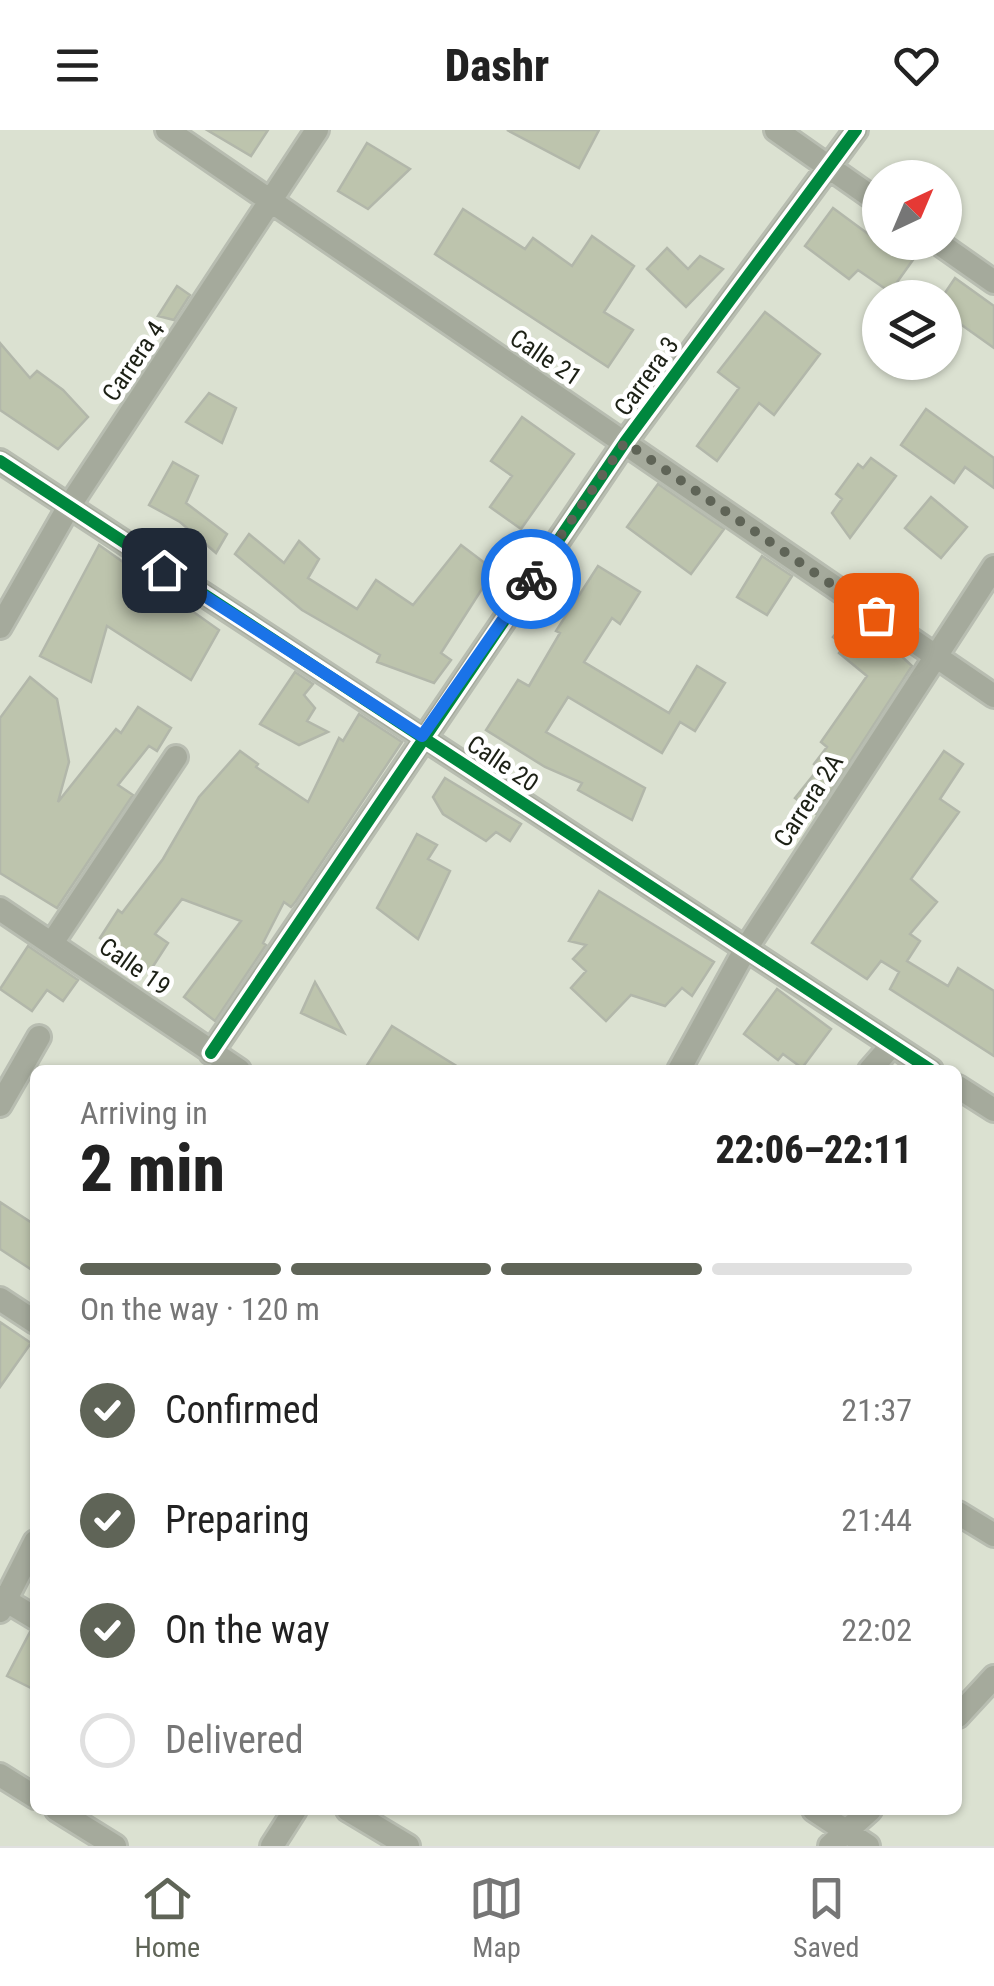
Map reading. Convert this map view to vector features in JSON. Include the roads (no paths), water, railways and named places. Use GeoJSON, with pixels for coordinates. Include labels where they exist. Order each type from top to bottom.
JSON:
{"type":"FeatureCollection","features":[{"type":"Feature","properties":{"kind":"street","name":"Calle 21"},"geometry":{"type":"LineString","coordinates":[[167,130],[994,696]]}},
{"type":"Feature","properties":{"kind":"street","name":"Carrera 4"},"geometry":{"type":"LineString","coordinates":[[0,627],[68,508],[317,130]]}},
{"type":"Feature","properties":{"kind":"street"},"geometry":{"type":"LineString","coordinates":[[776,130],[862,191]]}},
{"type":"Feature","properties":{"kind":"street","name":"Carrera 3"},"geometry":{"type":"LineString","coordinates":[[211,1052],[625,442],[856,130]]}},
{"type":"Feature","properties":{"kind":"street"},"geometry":{"type":"LineString","coordinates":[[962,260],[994,282]]}},
{"type":"Feature","properties":{"kind":"street","name":"Calle 20"},"geometry":{"type":"LineString","coordinates":[[0,461],[924,1065]]}},
{"type":"Feature","properties":{"kind":"street","name":"Carrera 2A"},"geometry":{"type":"LineString","coordinates":[[682,1065],[745,950],[838,802],[939,658],[994,566]]}},
{"type":"Feature","properties":{"kind":"street"},"geometry":{"type":"LineString","coordinates":[[52,943],[176,757]]}},
{"type":"Feature","properties":{"kind":"street","name":"Calle 19"},"geometry":{"type":"LineString","coordinates":[[0,909],[231,1065]]}},
{"type":"Feature","properties":{"kind":"street"},"geometry":{"type":"LineString","coordinates":[[0,1105],[39,1037]]}},
{"type":"Feature","properties":{"kind":"street"},"geometry":{"type":"LineString","coordinates":[[874,1065],[892,1044]]}},
{"type":"Feature","properties":{"kind":"street"},"geometry":{"type":"LineString","coordinates":[[962,1090],[994,1110]]}},
{"type":"Feature","properties":{"kind":"street"},"geometry":{"type":"LineString","coordinates":[[0,1299],[30,1319]]}},
{"type":"Feature","properties":{"kind":"street"},"geometry":{"type":"LineString","coordinates":[[962,1515],[994,1535]]}},
{"type":"Feature","properties":{"kind":"street"},"geometry":{"type":"LineString","coordinates":[[30,1551],[2,1602],[30,1616]]}},
{"type":"Feature","properties":{"kind":"street"},"geometry":{"type":"LineString","coordinates":[[962,1712],[994,1676]]}},
{"type":"Feature","properties":{"kind":"street"},"geometry":{"type":"LineString","coordinates":[[0,1775],[30,1793]]}},
{"type":"Feature","properties":{"kind":"street"},"geometry":{"type":"LineString","coordinates":[[65,1815],[115,1846]]}},
{"type":"Feature","properties":{"kind":"street"},"geometry":{"type":"LineString","coordinates":[[272,1846],[292,1815]]}},
{"type":"Feature","properties":{"kind":"street"},"geometry":{"type":"LineString","coordinates":[[356,1815],[408,1846]]}},
{"type":"Feature","properties":{"kind":"street"},"geometry":{"type":"LineString","coordinates":[[820,1815],[849,1841],[867,1815]]}}]}
